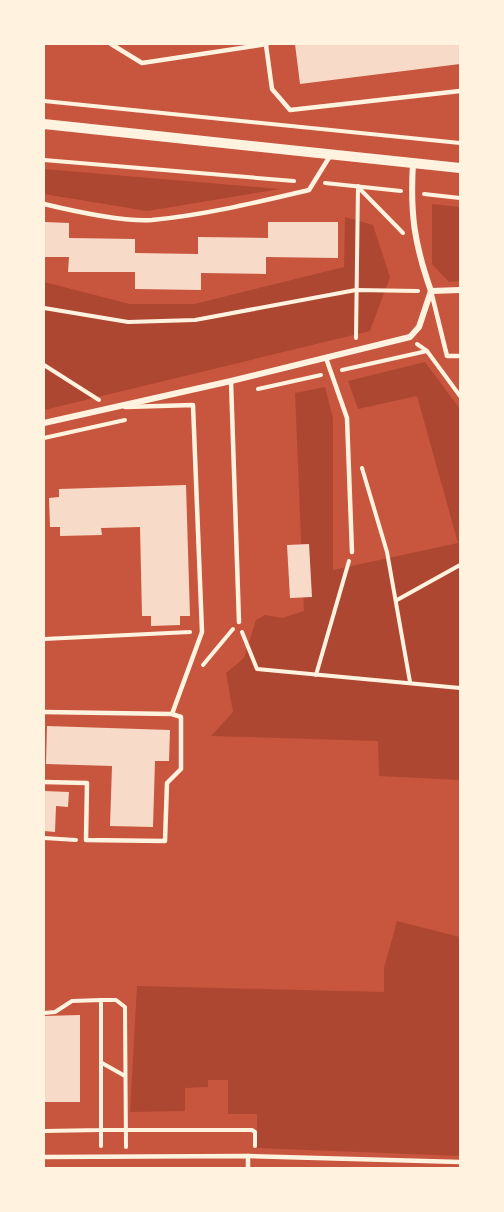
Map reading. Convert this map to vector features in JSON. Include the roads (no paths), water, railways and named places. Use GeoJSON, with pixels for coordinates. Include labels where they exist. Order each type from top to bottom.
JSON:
{"type":"FeatureCollection","features":[{"type":"Feature","properties":{"kind":"street"},"geometry":{"type":"LineString","coordinates":[[44,124],[460,168]]}},
{"type":"Feature","properties":{"kind":"street"},"geometry":{"type":"LineString","coordinates":[[44,423],[410,338],[419,327],[431,291],[415,245],[411,192],[413,163]]}},
{"type":"Feature","properties":{"kind":"street"},"geometry":{"type":"LineString","coordinates":[[431,291],[460,290]]}},
{"type":"Feature","properties":{"kind":"lane"},"geometry":{"type":"LineString","coordinates":[[111,44],[142,63],[266,44],[272,89],[290,110],[460,92]]}},
{"type":"Feature","properties":{"kind":"lane"},"geometry":{"type":"LineString","coordinates":[[44,204],[76,212],[150,220],[260,202],[309,190],[331,154]]}},
{"type":"Feature","properties":{"kind":"lane"},"geometry":{"type":"LineString","coordinates":[[431,291],[447,356],[460,356]]}},
{"type":"Feature","properties":{"kind":"lane"},"geometry":{"type":"LineString","coordinates":[[326,358],[347,418],[352,552]]}},
{"type":"Feature","properties":{"kind":"lane"},"geometry":{"type":"LineString","coordinates":[[231,381],[239,622]]}},
{"type":"Feature","properties":{"kind":"lane"},"geometry":{"type":"LineString","coordinates":[[111,407],[193,405],[202,632],[172,714]]}},
{"type":"Feature","properties":{"kind":"lane"},"geometry":{"type":"LineString","coordinates":[[44,712],[172,714],[181,717],[181,769],[167,783],[165,841],[86,840],[87,783],[44,782]]}},
{"type":"Feature","properties":{"kind":"lane"},"geometry":{"type":"LineString","coordinates":[[248,1156],[248,1168]]}},
{"type":"Feature","properties":{"kind":"lane"},"geometry":{"type":"LineString","coordinates":[[44,1157],[255,1156],[460,1162]]}}]}
